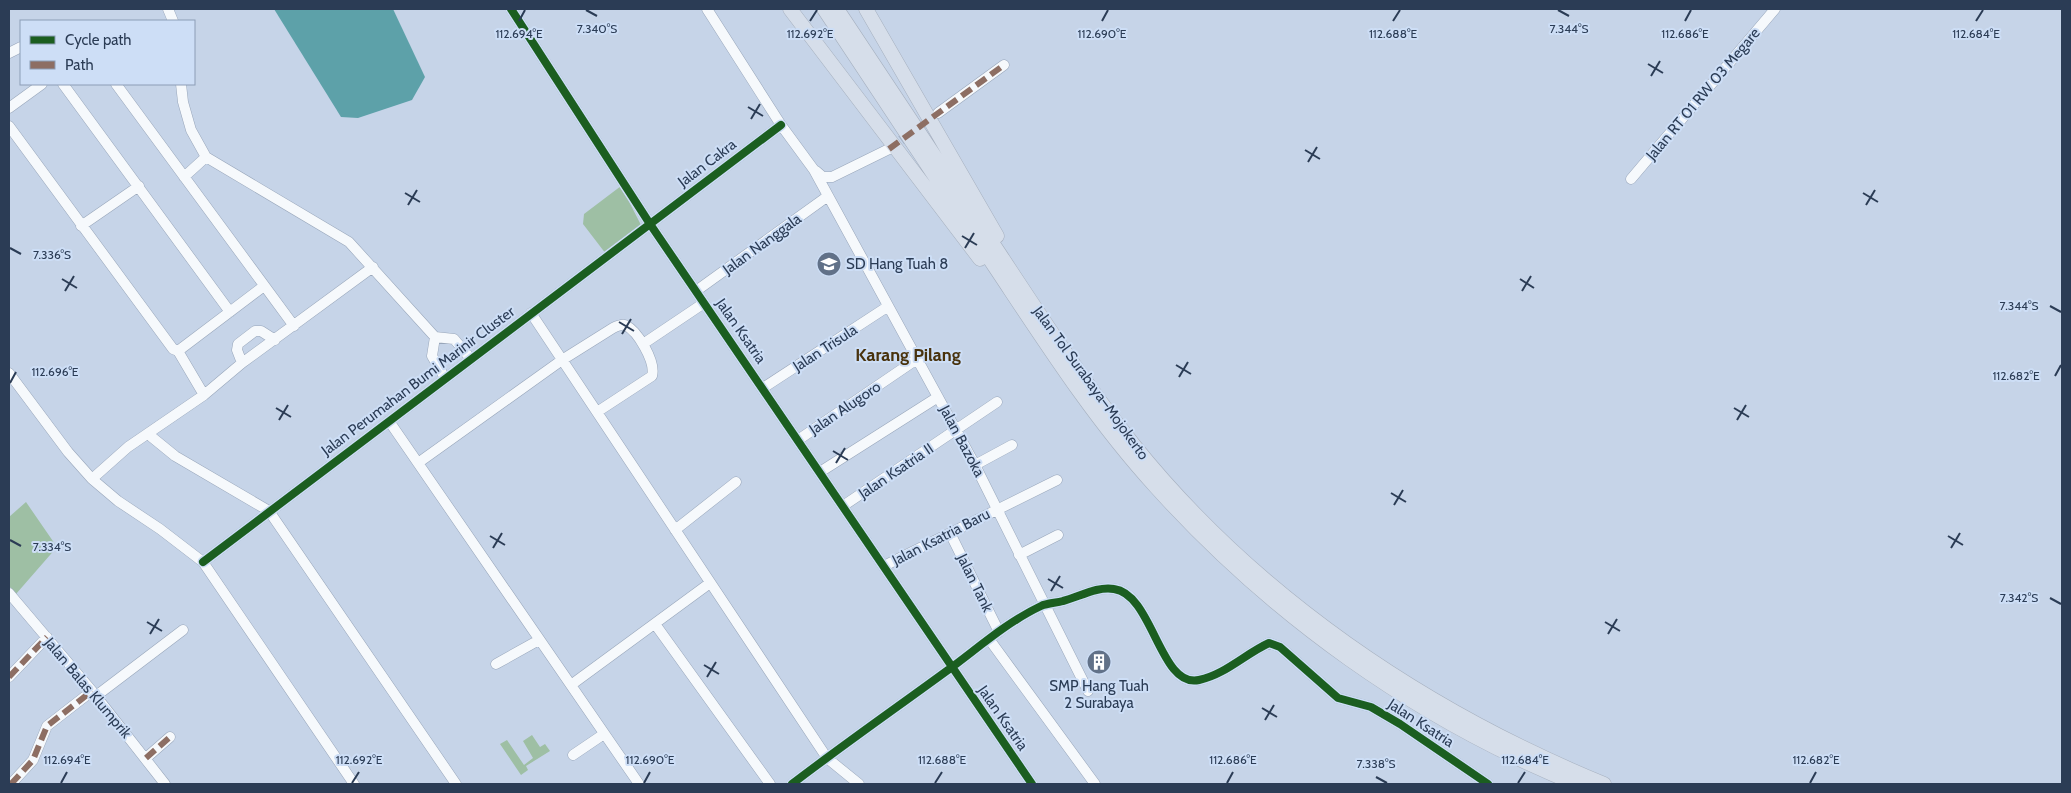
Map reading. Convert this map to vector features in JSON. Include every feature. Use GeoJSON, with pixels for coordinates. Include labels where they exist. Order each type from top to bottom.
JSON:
{"type":"FeatureCollection","features":[{"type":"Feature","properties":{"kind":"highway"},"geometry":{"type":"LineString","coordinates":[[790,9],[910,169],[1033,324]]}},
{"type":"Feature","properties":{"kind":"highway","name":"Jalan Tol Surabaya–Mojokerto"},"geometry":{"type":"LineString","coordinates":[[824,9],[1033,324],[1104,425],[1153,485],[1222,556],[1281,608],[1362,668],[1449,723],[1571,778],[1604,784]]}},
{"type":"Feature","properties":{"kind":"highway","name":"Jalan Tol Surabaya–Mojokerto"},"geometry":{"type":"LineString","coordinates":[[837,9],[1059,343],[1134,446],[1185,503],[1288,599],[1365,657],[1450,710],[1571,778]]}},
{"type":"Feature","properties":{"kind":"highway"},"geometry":{"type":"LineString","coordinates":[[866,9],[986,215],[1028,297]]}},
{"type":"Feature","properties":{"kind":"street","name":"Jalan Ksatria"},"geometry":{"type":"LineString","coordinates":[[511,9],[650,224],[884,566],[951,668],[1032,784]]}},
{"type":"Feature","properties":{"kind":"street","name":"Jalan Bazoka"},"geometry":{"type":"LineString","coordinates":[[707,9],[781,125],[814,170],[998,508],[1043,604],[1088,691]]}},
{"type":"Feature","properties":{"kind":"street","name":"Jalan RT 01 RW 03 Megare"},"geometry":{"type":"LineString","coordinates":[[1631,179],[1775,9]]}},
{"type":"Feature","properties":{"kind":"street"},"geometry":{"type":"LineString","coordinates":[[938,113],[1004,65]]}},
{"type":"Feature","properties":{"kind":"street"},"geometry":{"type":"LineString","coordinates":[[9,108],[41,85]]}},
{"type":"Feature","properties":{"kind":"street"},"geometry":{"type":"LineString","coordinates":[[64,85],[230,312]]}},
{"type":"Feature","properties":{"kind":"street"},"geometry":{"type":"LineString","coordinates":[[117,85],[294,326]]}},
{"type":"Feature","properties":{"kind":"street"},"geometry":{"type":"LineString","coordinates":[[181,85],[183,102],[191,130],[206,157],[184,177]]}},
{"type":"Feature","properties":{"kind":"street","name":"Jalan Cakra"},"geometry":{"type":"LineString","coordinates":[[650,224],[781,125]]}},
{"type":"Feature","properties":{"kind":"street"},"geometry":{"type":"LineString","coordinates":[[9,126],[173,349],[178,351],[204,395]]}},
{"type":"Feature","properties":{"kind":"street"},"geometry":{"type":"LineString","coordinates":[[814,170],[823,177],[832,176],[889,149]]}},
{"type":"Feature","properties":{"kind":"street","name":"Jalan Perumahan Bumi Marinir Cluster"},"geometry":{"type":"LineString","coordinates":[[206,157],[339,235],[373,267],[435,337],[454,339],[471,359]]}},
{"type":"Feature","properties":{"kind":"street"},"geometry":{"type":"LineString","coordinates":[[81,226],[139,186]]}},
{"type":"Feature","properties":{"kind":"street","name":"Jalan Nanggala"},"geometry":{"type":"LineString","coordinates":[[696,291],[828,196]]}},
{"type":"Feature","properties":{"kind":"street","name":"Jalan Perumahan Bumi Marinir Cluster"},"geometry":{"type":"LineString","coordinates":[[203,562],[650,224]]}},
{"type":"Feature","properties":{"kind":"street"},"geometry":{"type":"LineString","coordinates":[[92,479],[116,457],[204,395],[242,363],[373,267]]}},
{"type":"Feature","properties":{"kind":"street"},"geometry":{"type":"LineString","coordinates":[[178,351],[264,286]]}},
{"type":"Feature","properties":{"kind":"street"},"geometry":{"type":"LineString","coordinates":[[643,344],[704,303]]}},
{"type":"Feature","properties":{"kind":"street","name":"Jalan Trisula"},"geometry":{"type":"LineString","coordinates":[[763,388],[887,307]]}},
{"type":"Feature","properties":{"kind":"street","name":"Jalan Perumahan Bumi Marinir Cluster"},"geometry":{"type":"LineString","coordinates":[[531,313],[827,758],[859,784]]}},
{"type":"Feature","properties":{"kind":"street"},"geometry":{"type":"LineString","coordinates":[[418,463],[562,360],[620,325],[626,326],[643,344],[654,369],[652,376],[597,412]]}},
{"type":"Feature","properties":{"kind":"street"},"geometry":{"type":"LineString","coordinates":[[242,363],[237,350],[238,344],[255,331],[261,331],[274,340]]}},
{"type":"Feature","properties":{"kind":"street","name":"Jalan Perumahan Bumi Marinir Cluster"},"geometry":{"type":"LineString","coordinates":[[435,337],[432,356],[445,378]]}},
{"type":"Feature","properties":{"kind":"street","name":"Jalan Alugoro"},"geometry":{"type":"LineString","coordinates":[[798,440],[917,359]]}},
{"type":"Feature","properties":{"kind":"street"},"geometry":{"type":"LineString","coordinates":[[9,373],[68,452],[92,479],[118,501],[160,528],[203,562],[354,784]]}},
{"type":"Feature","properties":{"kind":"street"},"geometry":{"type":"LineString","coordinates":[[820,472],[938,396]]}},
{"type":"Feature","properties":{"kind":"street","name":"Jalan Ksatria II"},"geometry":{"type":"LineString","coordinates":[[843,506],[997,402]]}},
{"type":"Feature","properties":{"kind":"street","name":"Jalan Perumahan Bumi Marinir Cluster"},"geometry":{"type":"LineString","coordinates":[[389,421],[639,784]]}},
{"type":"Feature","properties":{"kind":"street"},"geometry":{"type":"LineString","coordinates":[[148,434],[182,460],[270,511],[456,784]]}},
{"type":"Feature","properties":{"kind":"street"},"geometry":{"type":"LineString","coordinates":[[975,465],[1012,445]]}},
{"type":"Feature","properties":{"kind":"street","name":"Jalan Ksatria Baru"},"geometry":{"type":"LineString","coordinates":[[884,566],[1057,480]]}},
{"type":"Feature","properties":{"kind":"street"},"geometry":{"type":"LineString","coordinates":[[675,530],[736,482]]}},
{"type":"Feature","properties":{"kind":"street","name":"Jalan Tank"},"geometry":{"type":"LineString","coordinates":[[950,533],[999,632]]}},
{"type":"Feature","properties":{"kind":"street"},"geometry":{"type":"LineString","coordinates":[[1019,555],[1058,535]]}},
{"type":"Feature","properties":{"kind":"street"},"geometry":{"type":"LineString","coordinates":[[571,685],[710,583]]}},
{"type":"Feature","properties":{"kind":"street","name":"Jalan Ksatria"},"geometry":{"type":"LineString","coordinates":[[951,668],[999,632],[1043,604],[1066,601],[1101,590],[1113,589],[1123,591],[1141,610],[1171,664],[1187,679],[1197,681],[1218,674],[1269,643],[1280,647],[1338,698],[1371,707],[1400,724],[1488,784]]}},
{"type":"Feature","properties":{"kind":"street","name":"Jalan Balas Klumprik"},"geometry":{"type":"LineString","coordinates":[[9,593],[94,693],[165,784]]}},
{"type":"Feature","properties":{"kind":"street"},"geometry":{"type":"LineString","coordinates":[[656,624],[770,784]]}},
{"type":"Feature","properties":{"kind":"street"},"geometry":{"type":"LineString","coordinates":[[12,783],[33,760],[48,724],[183,630]]}},
{"type":"Feature","properties":{"kind":"street"},"geometry":{"type":"LineString","coordinates":[[9,677],[47,637]]}},
{"type":"Feature","properties":{"kind":"street"},"geometry":{"type":"LineString","coordinates":[[989,639],[1095,784]]}},
{"type":"Feature","properties":{"kind":"street"},"geometry":{"type":"LineString","coordinates":[[496,664],[540,640]]}},
{"type":"Feature","properties":{"kind":"street"},"geometry":{"type":"LineString","coordinates":[[792,784],[951,668]]}},
{"type":"Feature","properties":{"kind":"street"},"geometry":{"type":"LineString","coordinates":[[574,755],[604,734]]}},
{"type":"Feature","properties":{"kind":"street"},"geometry":{"type":"LineString","coordinates":[[146,758],[170,738]]}},
{"type":"Feature","properties":{"kind":"shaded area"},"geometry":{"type":"Polygon","coordinates":[[[274,9],[393,9],[425,77],[412,100],[358,118],[341,117],[274,9]]]}},
{"type":"Feature","properties":{"kind":"shaded area"},"geometry":{"type":"Polygon","coordinates":[[[621,186],[641,225],[606,254],[583,224],[584,214],[621,186]]]}},
{"type":"Feature","properties":{"kind":"shaded area"},"geometry":{"type":"Polygon","coordinates":[[[26,502],[57,547],[16,594],[9,586],[9,517],[26,502]]]}},
{"type":"Feature","properties":{"kind":"shaded area"},"geometry":{"type":"Polygon","coordinates":[[[532,735],[540,747],[545,744],[550,751],[526,766],[528,770],[521,775],[500,744],[507,740],[524,765],[533,758],[523,741],[532,735]]]}},
{"type":"Feature","properties":{"kind":"tunnel"},"geometry":{"type":"LineString","coordinates":[[889,149],[936,115]]}},
{"type":"Feature","properties":{"kind":"marked path"},"geometry":{"type":"LineString","coordinates":[[889,149],[1004,65]]}},
{"type":"Feature","properties":{"kind":"marked path"},"geometry":{"type":"LineString","coordinates":[[9,677],[47,637]]}},
{"type":"Feature","properties":{"kind":"marked path"},"geometry":{"type":"LineString","coordinates":[[11,784],[33,760],[47,726],[92,691]]}},
{"type":"Feature","properties":{"kind":"marked path"},"geometry":{"type":"LineString","coordinates":[[146,758],[170,737]]}},
{"type":"Feature","properties":{"kind":"cycle path"},"geometry":{"type":"LineString","coordinates":[[511,9],[650,224],[1032,784]]}},
{"type":"Feature","properties":{"kind":"cycle path"},"geometry":{"type":"LineString","coordinates":[[203,562],[781,125]]}},
{"type":"Feature","properties":{"kind":"cycle path"},"geometry":{"type":"LineString","coordinates":[[792,784],[1028,612],[1043,605],[1108,588],[1127,595],[1138,607],[1148,622],[1165,656],[1175,670],[1186,679],[1199,680],[1209,677],[1227,669],[1269,643],[1280,647],[1338,698],[1371,707],[1400,724],[1488,784]]}},
{"type":"Feature","properties":{"kind":"place","name":"SD Hang Tuah 8"},"geometry":{"type":"Point","coordinates":[829,264]}},
{"type":"Feature","properties":{"kind":"place","name":"SMP Hang Tuah 2 Surabaya"},"geometry":{"type":"Point","coordinates":[1099,662]}},
{"type":"Feature","properties":{"kind":"district","name":"Karang Pilang"},"geometry":{"type":"Point","coordinates":[908,355]}}]}
